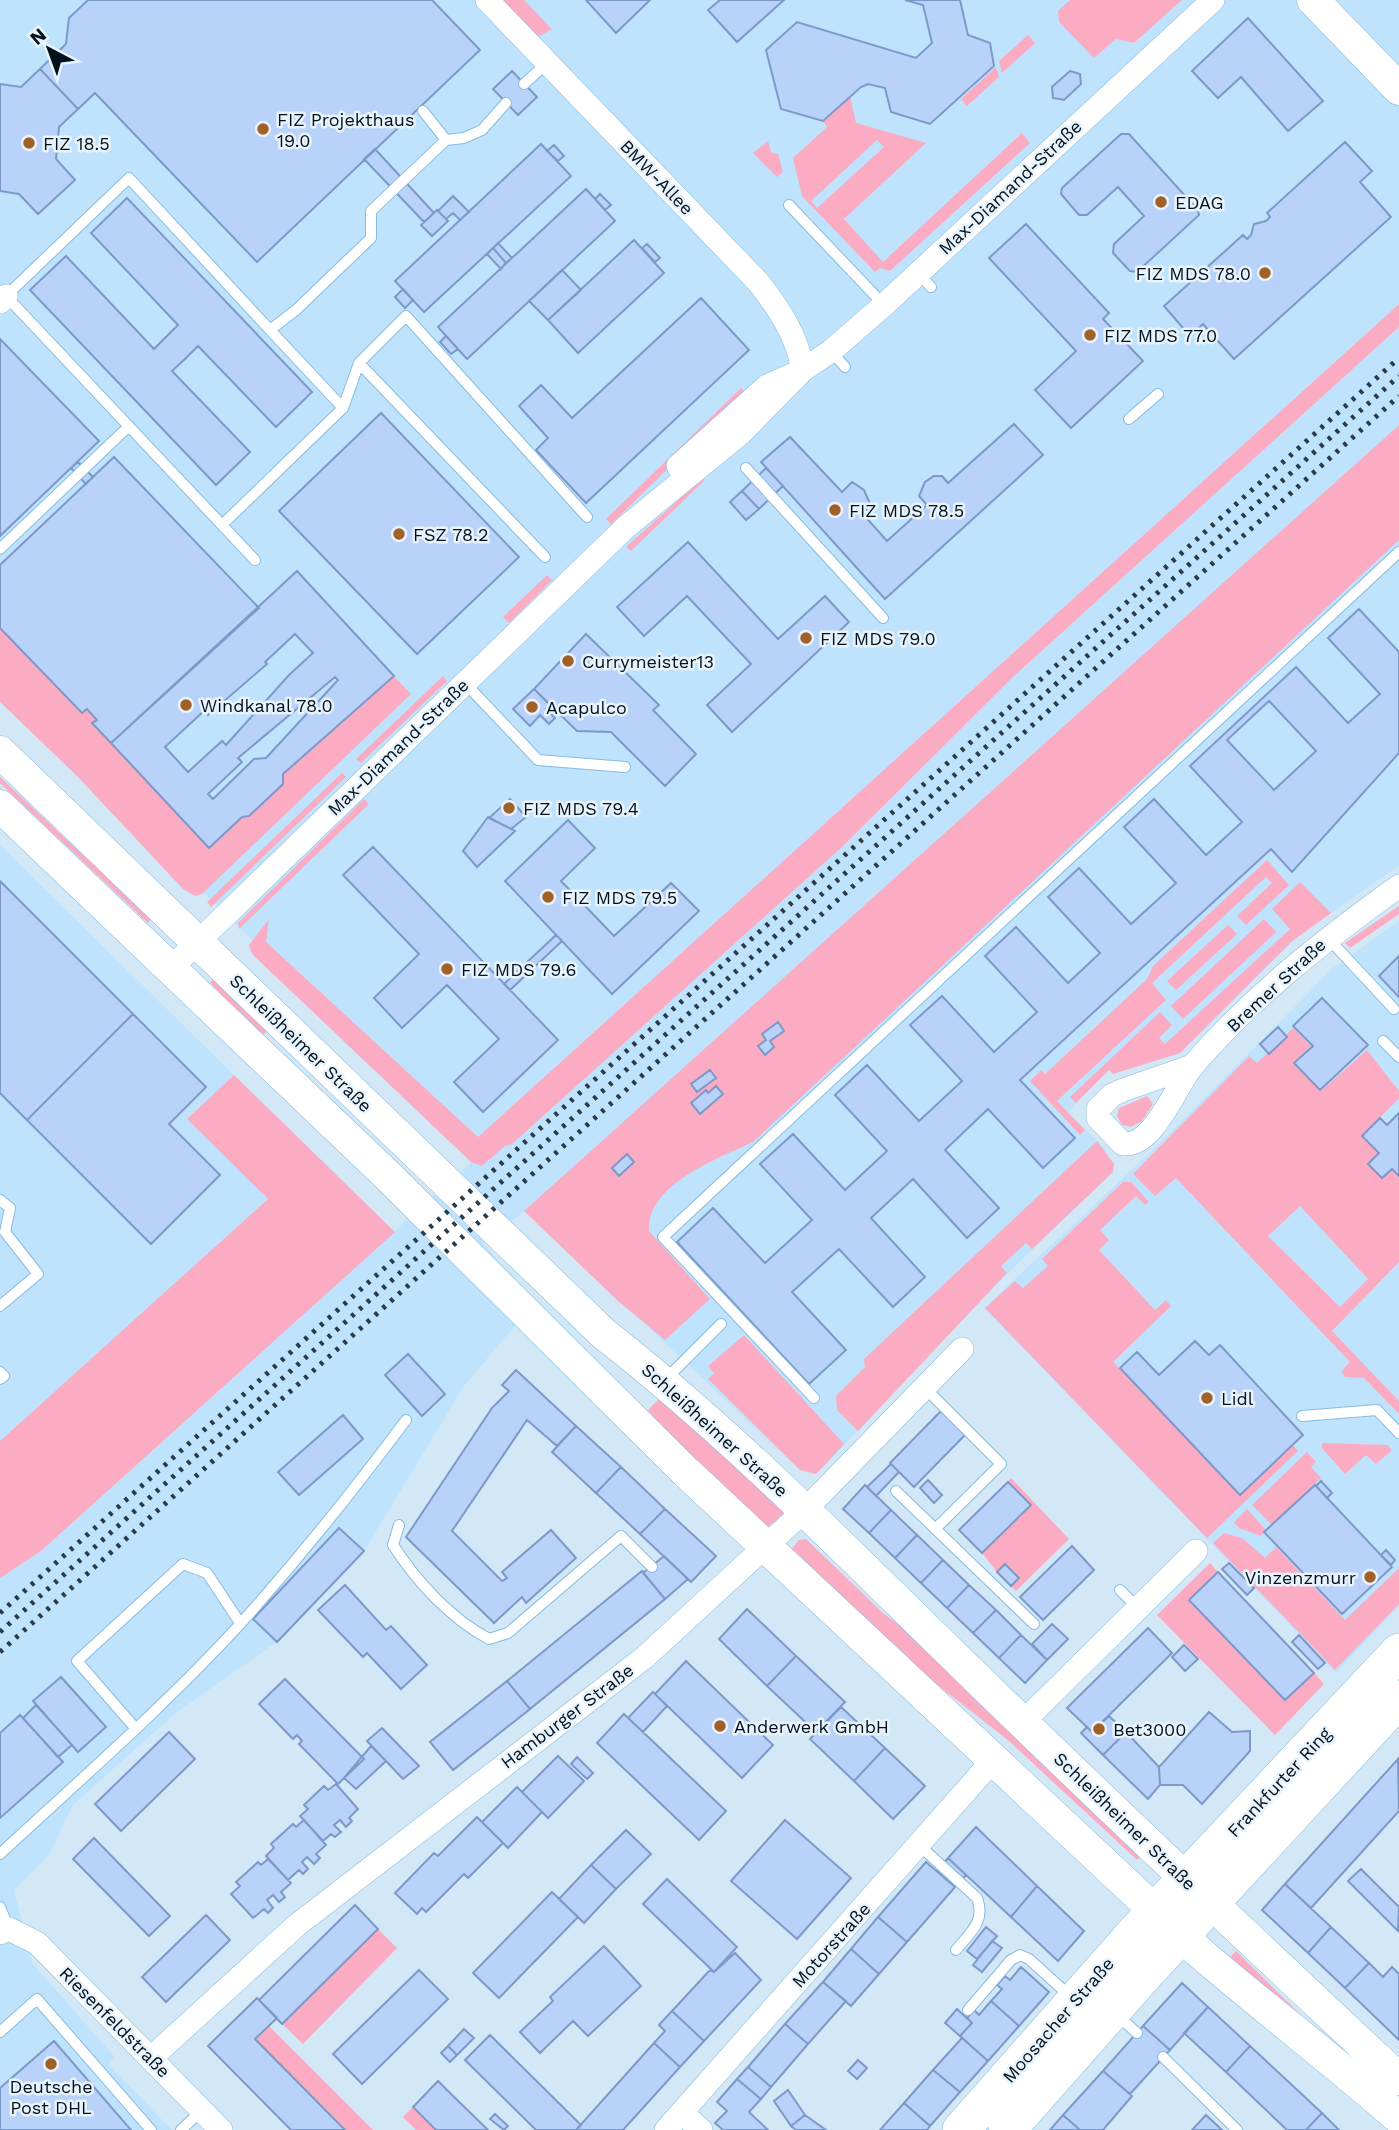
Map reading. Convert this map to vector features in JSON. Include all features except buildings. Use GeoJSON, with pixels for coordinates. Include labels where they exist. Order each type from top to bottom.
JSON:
{"type":"FeatureCollection","features":[{"type":"Feature","properties":{"kind":"main road"},"geometry":{"type":"LineString","coordinates":[[1313,0],[1399,89]]}},
{"type":"Feature","properties":{"kind":"main road","name":"Schleißheimer Straße"},"geometry":{"type":"LineString","coordinates":[[0,752],[604,1334],[664,1381],[804,1511],[1022,1723],[1399,2079]]}},
{"type":"Feature","properties":{"kind":"main road","name":"Schleißheimer Straße"},"geometry":{"type":"LineString","coordinates":[[7,818],[171,968],[389,1177],[766,1548],[1252,1997],[1311,2041],[1399,2118]]}},
{"type":"Feature","properties":{"kind":"main road"},"geometry":{"type":"LineString","coordinates":[[629,1416],[664,1381]]}},
{"type":"Feature","properties":{"kind":"main road","name":"Frankfurter Ring"},"geometry":{"type":"LineString","coordinates":[[1169,1922],[1399,1651]]}},
{"type":"Feature","properties":{"kind":"main road","name":"Frankfurter Ring"},"geometry":{"type":"LineString","coordinates":[[1198,1891],[1399,1699]]}},
{"type":"Feature","properties":{"kind":"main road","name":"Moosacher Straße"},"geometry":{"type":"LineString","coordinates":[[961,2130],[1074,2000],[1169,1922]]}},
{"type":"Feature","properties":{"kind":"main road","name":"Moosacher Straße"},"geometry":{"type":"LineString","coordinates":[[1007,2130],[1125,2022],[1169,1922]]}},
{"type":"Feature","properties":{"kind":"street","name":"BMW-Allee"},"geometry":{"type":"LineString","coordinates":[[487,0],[759,283],[776,304],[799,346],[803,370]]}},
{"type":"Feature","properties":{"kind":"street","name":"Max-Diamand-Straße"},"geometry":{"type":"LineString","coordinates":[[171,968],[626,527],[663,481],[756,394],[767,386],[803,370],[838,359],[884,305],[925,280],[1213,0]]}},
{"type":"Feature","properties":{"kind":"street","name":"Bremer Straße"},"geometry":{"type":"LineString","coordinates":[[1192,1066],[1301,958],[1399,886]]}},
{"type":"Feature","properties":{"kind":"street","name":"Hamburger Straße"},"geometry":{"type":"LineString","coordinates":[[151,2058],[297,1925],[645,1657],[766,1548],[962,1349]]}},
{"type":"Feature","properties":{"kind":"street"},"geometry":{"type":"LineString","coordinates":[[1022,1723],[1196,1551]]}},
{"type":"Feature","properties":{"kind":"street","name":"Motorstraße"},"geometry":{"type":"LineString","coordinates":[[674,2121],[920,1846],[995,1758]]}},
{"type":"Feature","properties":{"kind":"street","name":"Riesenfeldstraße"},"geometry":{"type":"LineString","coordinates":[[5,1931],[37,1943],[221,2130]]}},
{"type":"Feature","properties":{"kind":"street"},"geometry":{"type":"LineString","coordinates":[[674,2121],[701,2130]]}},
{"type":"Feature","properties":{"kind":"lane"},"geometry":{"type":"LineString","coordinates":[[524,84],[546,64]]}},
{"type":"Feature","properties":{"kind":"lane"},"geometry":{"type":"LineString","coordinates":[[270,330],[296,310],[371,238],[371,211],[446,140],[464,138],[482,130],[506,103]]}},
{"type":"Feature","properties":{"kind":"lane"},"geometry":{"type":"LineString","coordinates":[[423,111],[446,140]]}},
{"type":"Feature","properties":{"kind":"lane"},"geometry":{"type":"LineString","coordinates":[[256,560],[2,296],[129,178],[343,408]]}},
{"type":"Feature","properties":{"kind":"lane"},"geometry":{"type":"LineString","coordinates":[[789,205],[884,305]]}},
{"type":"Feature","properties":{"kind":"lane"},"geometry":{"type":"LineString","coordinates":[[222,525],[343,408],[359,363],[406,316],[587,517]]}},
{"type":"Feature","properties":{"kind":"lane"},"geometry":{"type":"LineString","coordinates":[[359,363],[545,557]]}},
{"type":"Feature","properties":{"kind":"lane"},"geometry":{"type":"LineString","coordinates":[[1129,419],[1158,394]]}},
{"type":"Feature","properties":{"kind":"lane"},"geometry":{"type":"LineString","coordinates":[[0,549],[129,426]]}},
{"type":"Feature","properties":{"kind":"lane"},"geometry":{"type":"LineString","coordinates":[[746,468],[883,618]]}},
{"type":"Feature","properties":{"kind":"lane"},"geometry":{"type":"LineString","coordinates":[[814,1398],[663,1237],[1399,552]]}},
{"type":"Feature","properties":{"kind":"lane"},"geometry":{"type":"LineString","coordinates":[[465,683],[538,760],[625,767]]}},
{"type":"Feature","properties":{"kind":"lane"},"geometry":{"type":"LineString","coordinates":[[1327,937],[1394,1009]]}},
{"type":"Feature","properties":{"kind":"lane"},"geometry":{"type":"LineString","coordinates":[[1383,1041],[1399,1057]]}},
{"type":"Feature","properties":{"kind":"lane"},"geometry":{"type":"LineString","coordinates":[[0,1200],[10,1208],[5,1232],[38,1274],[0,1306]]}},
{"type":"Feature","properties":{"kind":"lane"},"geometry":{"type":"LineString","coordinates":[[664,1381],[721,1324]]}},
{"type":"Feature","properties":{"kind":"lane"},"geometry":{"type":"LineString","coordinates":[[0,1372],[4,1376],[0,1379]]}},
{"type":"Feature","properties":{"kind":"lane"},"geometry":{"type":"LineString","coordinates":[[923,1386],[1001,1464],[935,1529]]}},
{"type":"Feature","properties":{"kind":"lane"},"geometry":{"type":"LineString","coordinates":[[1302,1416],[1377,1410],[1399,1433]]}},
{"type":"Feature","properties":{"kind":"lane"},"geometry":{"type":"LineString","coordinates":[[0,1854],[136,1728],[240,1623],[338,1511],[406,1420]]}},
{"type":"Feature","properties":{"kind":"lane"},"geometry":{"type":"LineString","coordinates":[[896,1491],[1034,1624]]}},
{"type":"Feature","properties":{"kind":"lane"},"geometry":{"type":"LineString","coordinates":[[399,1525],[393,1545],[408,1570],[472,1630],[489,1639],[508,1633],[621,1536],[652,1567]]}},
{"type":"Feature","properties":{"kind":"lane"},"geometry":{"type":"LineString","coordinates":[[136,1728],[78,1661],[183,1564],[207,1573],[240,1623]]}},
{"type":"Feature","properties":{"kind":"lane"},"geometry":{"type":"LineString","coordinates":[[1120,1590],[1138,1608]]}},
{"type":"Feature","properties":{"kind":"lane"},"geometry":{"type":"LineString","coordinates":[[920,1846],[977,1898],[982,1910],[979,1923],[956,1950]]}},
{"type":"Feature","properties":{"kind":"lane"},"geometry":{"type":"LineString","coordinates":[[0,1907],[5,1931]]}},
{"type":"Feature","properties":{"kind":"lane"},"geometry":{"type":"LineString","coordinates":[[968,2010],[1011,1960],[1020,1955],[1029,1959],[1074,2000]]}},
{"type":"Feature","properties":{"kind":"lane"},"geometry":{"type":"LineString","coordinates":[[0,2032],[37,1999],[151,2130]]}},
{"type":"Feature","properties":{"kind":"lane"},"geometry":{"type":"LineString","coordinates":[[1163,2057],[1237,2130]]}},
{"type":"Feature","properties":{"kind":"lane"},"geometry":{"type":"LineString","coordinates":[[181,2130],[202,2110]]}},
{"type":"Feature","properties":{"kind":"shaded area"},"geometry":{"type":"Polygon","coordinates":[[[0,0],[1399,0],[1399,304],[467,1147],[0,696],[0,0]]]}},
{"type":"Feature","properties":{"kind":"shaded area"},"geometry":{"type":"Polygon","coordinates":[[[502,0],[524,0],[552,29],[537,37],[502,0]]]}},
{"type":"Feature","properties":{"kind":"shaded area"},"geometry":{"type":"Polygon","coordinates":[[[1070,0],[1182,0],[1134,43],[1116,39],[1094,58],[1059,22],[1058,11],[1070,0]]]}},
{"type":"Feature","properties":{"kind":"shaded area"},"geometry":{"type":"Polygon","coordinates":[[[1028,35],[1035,43],[1002,73],[999,61],[1028,35]]]}},
{"type":"Feature","properties":{"kind":"shaded area"},"geometry":{"type":"Polygon","coordinates":[[[996,67],[999,77],[967,106],[961,99],[996,67]]]}},
{"type":"Feature","properties":{"kind":"shaded area"},"geometry":{"type":"Polygon","coordinates":[[[850,96],[856,123],[926,143],[844,219],[883,262],[1022,133],[1030,143],[890,271],[880,268],[875,272],[802,196],[793,158],[827,127],[823,121],[850,96]],[[877,140],[811,201],[817,208],[884,147],[877,140]]]}},
{"type":"Feature","properties":{"kind":"shaded area"},"geometry":{"type":"Polygon","coordinates":[[[768,141],[771,152],[778,154],[783,172],[777,177],[753,153],[768,141]]]}},
{"type":"Feature","properties":{"kind":"shaded area"},"geometry":{"type":"Polygon","coordinates":[[[1399,304],[1399,327],[1013,677],[842,847],[512,1144],[505,1146],[482,1166],[471,1162],[252,954],[249,945],[269,919],[266,942],[478,1137],[1399,304]]]}},
{"type":"Feature","properties":{"kind":"shaded area"},"geometry":{"type":"Polygon","coordinates":[[[1399,327],[1399,425],[540,1199],[483,1244],[536,1301],[464,1386],[364,1551],[277,1642],[177,1712],[73,1805],[49,1855],[14,1890],[32,1963],[115,2057],[109,2065],[172,2130],[0,2130],[0,1578],[41,1551],[471,1162],[482,1166],[505,1146],[512,1144],[842,847],[1013,677],[1399,327]]]}},
{"type":"Feature","properties":{"kind":"shaded area"},"geometry":{"type":"Polygon","coordinates":[[[741,388],[746,393],[611,524],[606,519],[741,388]]]}},
{"type":"Feature","properties":{"kind":"shaded area"},"geometry":{"type":"Polygon","coordinates":[[[1399,425],[1399,540],[753,1142],[687,1175],[659,1200],[651,1214],[649,1231],[710,1299],[665,1340],[618,1301],[524,1211],[1399,425]]]}},
{"type":"Feature","properties":{"kind":"shaded area"},"geometry":{"type":"Polygon","coordinates":[[[1399,470],[1399,866],[1299,935],[1180,1053],[1113,1074],[1109,1070],[1076,1103],[1068,1113],[1107,1150],[1104,1154],[1114,1164],[1113,1172],[978,1302],[821,1470],[816,1474],[800,1470],[562,1246],[1399,470]]]}},
{"type":"Feature","properties":{"kind":"shaded area"},"geometry":{"type":"Polygon","coordinates":[[[704,477],[705,480],[631,551],[626,547],[704,477]]]}},
{"type":"Feature","properties":{"kind":"shaded area"},"geometry":{"type":"Polygon","coordinates":[[[547,575],[552,580],[509,623],[503,617],[547,575]]]}},
{"type":"Feature","properties":{"kind":"shaded area"},"geometry":{"type":"Polygon","coordinates":[[[0,628],[82,713],[87,709],[97,720],[93,724],[209,848],[283,784],[283,774],[394,676],[411,694],[202,894],[195,896],[183,889],[77,776],[0,702],[0,628]]]}},
{"type":"Feature","properties":{"kind":"shaded area"},"geometry":{"type":"Polygon","coordinates":[[[443,676],[447,681],[361,763],[356,759],[443,676]]]}},
{"type":"Feature","properties":{"kind":"shaded area"},"geometry":{"type":"Polygon","coordinates":[[[342,773],[346,777],[211,907],[207,902],[342,773]]]}},
{"type":"Feature","properties":{"kind":"shaded area"},"geometry":{"type":"Polygon","coordinates":[[[0,777],[151,919],[148,923],[0,783],[0,777]]]}},
{"type":"Feature","properties":{"kind":"shaded area"},"geometry":{"type":"Polygon","coordinates":[[[364,799],[369,804],[239,929],[238,923],[364,799]]]}},
{"type":"Feature","properties":{"kind":"shaded area"},"geometry":{"type":"Polygon","coordinates":[[[0,845],[234,1075],[188,1120],[269,1199],[0,1441],[0,845]]]}},
{"type":"Feature","properties":{"kind":"shaded area"},"geometry":{"type":"Polygon","coordinates":[[[1267,860],[1289,885],[1246,925],[1237,916],[1272,883],[1266,877],[1152,983],[1166,1000],[1057,1101],[1085,1130],[1080,1135],[1030,1081],[1041,1070],[1045,1074],[1147,979],[1153,966],[1267,860]]]}},
{"type":"Feature","properties":{"kind":"shaded area"},"geometry":{"type":"Polygon","coordinates":[[[1300,882],[1331,913],[1291,942],[1180,1053],[1113,1074],[1109,1070],[1076,1103],[1070,1097],[1160,1012],[1172,1025],[1159,1038],[1165,1044],[1290,929],[1272,909],[1300,882]]]}},
{"type":"Feature","properties":{"kind":"shaded area"},"geometry":{"type":"Polygon","coordinates":[[[1399,906],[1399,914],[1350,948],[1345,943],[1399,906]]]}},
{"type":"Feature","properties":{"kind":"shaded area"},"geometry":{"type":"Polygon","coordinates":[[[1264,919],[1276,932],[1183,1019],[1171,1006],[1264,919]]]}},
{"type":"Feature","properties":{"kind":"shaded area"},"geometry":{"type":"Polygon","coordinates":[[[1399,921],[1399,1606],[1336,1673],[984,1308],[1154,1149],[1334,967],[1399,921]]]}},
{"type":"Feature","properties":{"kind":"shaded area"},"geometry":{"type":"Polygon","coordinates":[[[1228,925],[1237,934],[1176,990],[1167,981],[1228,925]]]}},
{"type":"Feature","properties":{"kind":"shaded area"},"geometry":{"type":"Polygon","coordinates":[[[214,978],[268,1030],[263,1035],[210,983],[214,978]]]}},
{"type":"Feature","properties":{"kind":"shaded area"},"geometry":{"type":"Polygon","coordinates":[[[1293,1028],[1311,1046],[1293,1063],[1321,1091],[1367,1050],[1399,1091],[1399,1098],[1362,1136],[1379,1153],[1369,1164],[1382,1178],[1392,1169],[1399,1176],[1399,1262],[1332,1331],[1399,1401],[1399,1414],[1364,1378],[1345,1377],[1341,1372],[1350,1362],[1176,1178],[1155,1196],[1133,1174],[1249,1056],[1257,1063],[1293,1028]],[[1300,1206],[1268,1236],[1340,1307],[1368,1279],[1300,1206]]]}},
{"type":"Feature","properties":{"kind":"shaded area"},"geometry":{"type":"Polygon","coordinates":[[[234,1075],[395,1232],[41,1551],[0,1578],[0,1441],[268,1199],[187,1119],[234,1075]]]}},
{"type":"Feature","properties":{"kind":"shaded area"},"geometry":{"type":"Polygon","coordinates":[[[1147,1096],[1153,1104],[1142,1121],[1131,1127],[1122,1125],[1117,1116],[1119,1108],[1147,1096]]]}},
{"type":"Feature","properties":{"kind":"shaded area"},"geometry":{"type":"Polygon","coordinates":[[[1097,1141],[1114,1164],[1113,1172],[1032,1249],[1026,1243],[1001,1266],[1007,1273],[858,1431],[837,1410],[836,1396],[865,1367],[864,1359],[1097,1141]]]}},
{"type":"Feature","properties":{"kind":"shaded area"},"geometry":{"type":"Polygon","coordinates":[[[1123,1182],[1131,1182],[1149,1202],[1145,1205],[1136,1196],[1100,1230],[1109,1240],[1099,1250],[1155,1310],[1166,1300],[1171,1306],[1113,1362],[1240,1495],[1292,1444],[1298,1451],[1207,1538],[985,1308],[1015,1281],[1023,1288],[1048,1266],[1042,1259],[1123,1182]]]}},
{"type":"Feature","properties":{"kind":"shaded area"},"geometry":{"type":"Polygon","coordinates":[[[744,1335],[844,1444],[816,1474],[800,1470],[708,1379],[714,1373],[708,1366],[744,1335]]]}},
{"type":"Feature","properties":{"kind":"shaded area"},"geometry":{"type":"Polygon","coordinates":[[[660,1398],[784,1510],[783,1516],[764,1529],[668,1437],[648,1410],[660,1398]]]}},
{"type":"Feature","properties":{"kind":"shaded area"},"geometry":{"type":"Polygon","coordinates":[[[1322,1443],[1387,1445],[1392,1450],[1376,1464],[1366,1455],[1345,1474],[1322,1448],[1322,1443]]]}},
{"type":"Feature","properties":{"kind":"shaded area"},"geometry":{"type":"Polygon","coordinates":[[[1307,1452],[1316,1462],[1311,1467],[1321,1478],[1272,1525],[1252,1505],[1307,1452]]]}},
{"type":"Feature","properties":{"kind":"shaded area"},"geometry":{"type":"Polygon","coordinates":[[[1011,1478],[1069,1539],[1016,1591],[1011,1586],[1019,1578],[1005,1564],[997,1572],[982,1553],[1031,1505],[1008,1482],[1011,1478]]]}},
{"type":"Feature","properties":{"kind":"shaded area"},"geometry":{"type":"Polygon","coordinates":[[[1247,1509],[1266,1530],[1261,1536],[1239,1528],[1234,1522],[1247,1509]]]}},
{"type":"Feature","properties":{"kind":"shaded area"},"geometry":{"type":"Polygon","coordinates":[[[1224,1533],[1242,1538],[1265,1558],[1276,1547],[1345,1620],[1399,1568],[1399,1604],[1335,1670],[1213,1543],[1224,1533]]]}},
{"type":"Feature","properties":{"kind":"shaded area"},"geometry":{"type":"Polygon","coordinates":[[[806,1539],[884,1614],[915,1636],[1144,1852],[1137,1860],[1009,1741],[879,1639],[790,1551],[799,1540],[806,1539]]]}},
{"type":"Feature","properties":{"kind":"shaded area"},"geometry":{"type":"Polygon","coordinates":[[[1210,1563],[1218,1572],[1190,1600],[1285,1700],[1314,1673],[1324,1684],[1275,1735],[1157,1615],[1210,1563]]]}},
{"type":"Feature","properties":{"kind":"shaded area"},"geometry":{"type":"Polygon","coordinates":[[[378,1929],[397,1948],[303,2044],[282,2024],[378,1929]]]}},
{"type":"Feature","properties":{"kind":"shaded area"},"geometry":{"type":"Polygon","coordinates":[[[1236,1951],[1311,2025],[1399,2092],[1399,2103],[1224,1963],[1236,1951]]]}},
{"type":"Feature","properties":{"kind":"shaded area"},"geometry":{"type":"Polygon","coordinates":[[[269,2026],[373,2130],[345,2130],[255,2039],[269,2026]]]}},
{"type":"Feature","properties":{"kind":"shaded area"},"geometry":{"type":"Polygon","coordinates":[[[413,2107],[436,2130],[416,2130],[403,2117],[413,2107]]]}},
{"type":"Feature","properties":{"kind":"railway"},"geometry":{"type":"LineString","coordinates":[[0,1613],[1399,358]]}},
{"type":"Feature","properties":{"kind":"railway"},"geometry":{"type":"LineString","coordinates":[[0,1632],[1399,376]]}},
{"type":"Feature","properties":{"kind":"railway"},"geometry":{"type":"LineString","coordinates":[[0,1652],[1399,396]]}},
{"type":"Feature","properties":{"kind":"place","name":"FIZ Projekthaus 19.0"},"geometry":{"type":"Point","coordinates":[263,129]}},
{"type":"Feature","properties":{"kind":"place","name":"FIZ 18.5"},"geometry":{"type":"Point","coordinates":[29,143]}},
{"type":"Feature","properties":{"kind":"place","name":"EDAG"},"geometry":{"type":"Point","coordinates":[1161,202]}},
{"type":"Feature","properties":{"kind":"place","name":"FIZ MDS 78.0"},"geometry":{"type":"Point","coordinates":[1265,273]}},
{"type":"Feature","properties":{"kind":"place","name":"FIZ MDS 77.0"},"geometry":{"type":"Point","coordinates":[1090,335]}},
{"type":"Feature","properties":{"kind":"place","name":"FIZ MDS 78.5"},"geometry":{"type":"Point","coordinates":[835,510]}},
{"type":"Feature","properties":{"kind":"place","name":"FSZ 78.2"},"geometry":{"type":"Point","coordinates":[399,534]}},
{"type":"Feature","properties":{"kind":"place","name":"FIZ MDS 79.0"},"geometry":{"type":"Point","coordinates":[806,638]}},
{"type":"Feature","properties":{"kind":"place","name":"Currymeister13"},"geometry":{"type":"Point","coordinates":[568,661]}},
{"type":"Feature","properties":{"kind":"place","name":"Windkanal 78.0"},"geometry":{"type":"Point","coordinates":[186,705]}},
{"type":"Feature","properties":{"kind":"place","name":"Acapulco"},"geometry":{"type":"Point","coordinates":[532,707]}},
{"type":"Feature","properties":{"kind":"place","name":"FIZ MDS 79.4"},"geometry":{"type":"Point","coordinates":[509,808]}},
{"type":"Feature","properties":{"kind":"place","name":"FIZ MDS 79.5"},"geometry":{"type":"Point","coordinates":[548,897]}},
{"type":"Feature","properties":{"kind":"place","name":"FIZ MDS 79.6"},"geometry":{"type":"Point","coordinates":[447,969]}},
{"type":"Feature","properties":{"kind":"place","name":"Lidl"},"geometry":{"type":"Point","coordinates":[1207,1398]}},
{"type":"Feature","properties":{"kind":"place","name":"Vinzenzmurr"},"geometry":{"type":"Point","coordinates":[1370,1577]}},
{"type":"Feature","properties":{"kind":"place","name":"Anderwerk GmbH"},"geometry":{"type":"Point","coordinates":[720,1726]}},
{"type":"Feature","properties":{"kind":"place","name":"Bet3000"},"geometry":{"type":"Point","coordinates":[1099,1729]}},
{"type":"Feature","properties":{"kind":"place","name":"Deutsche Post DHL"},"geometry":{"type":"Point","coordinates":[51,2064]}}]}
